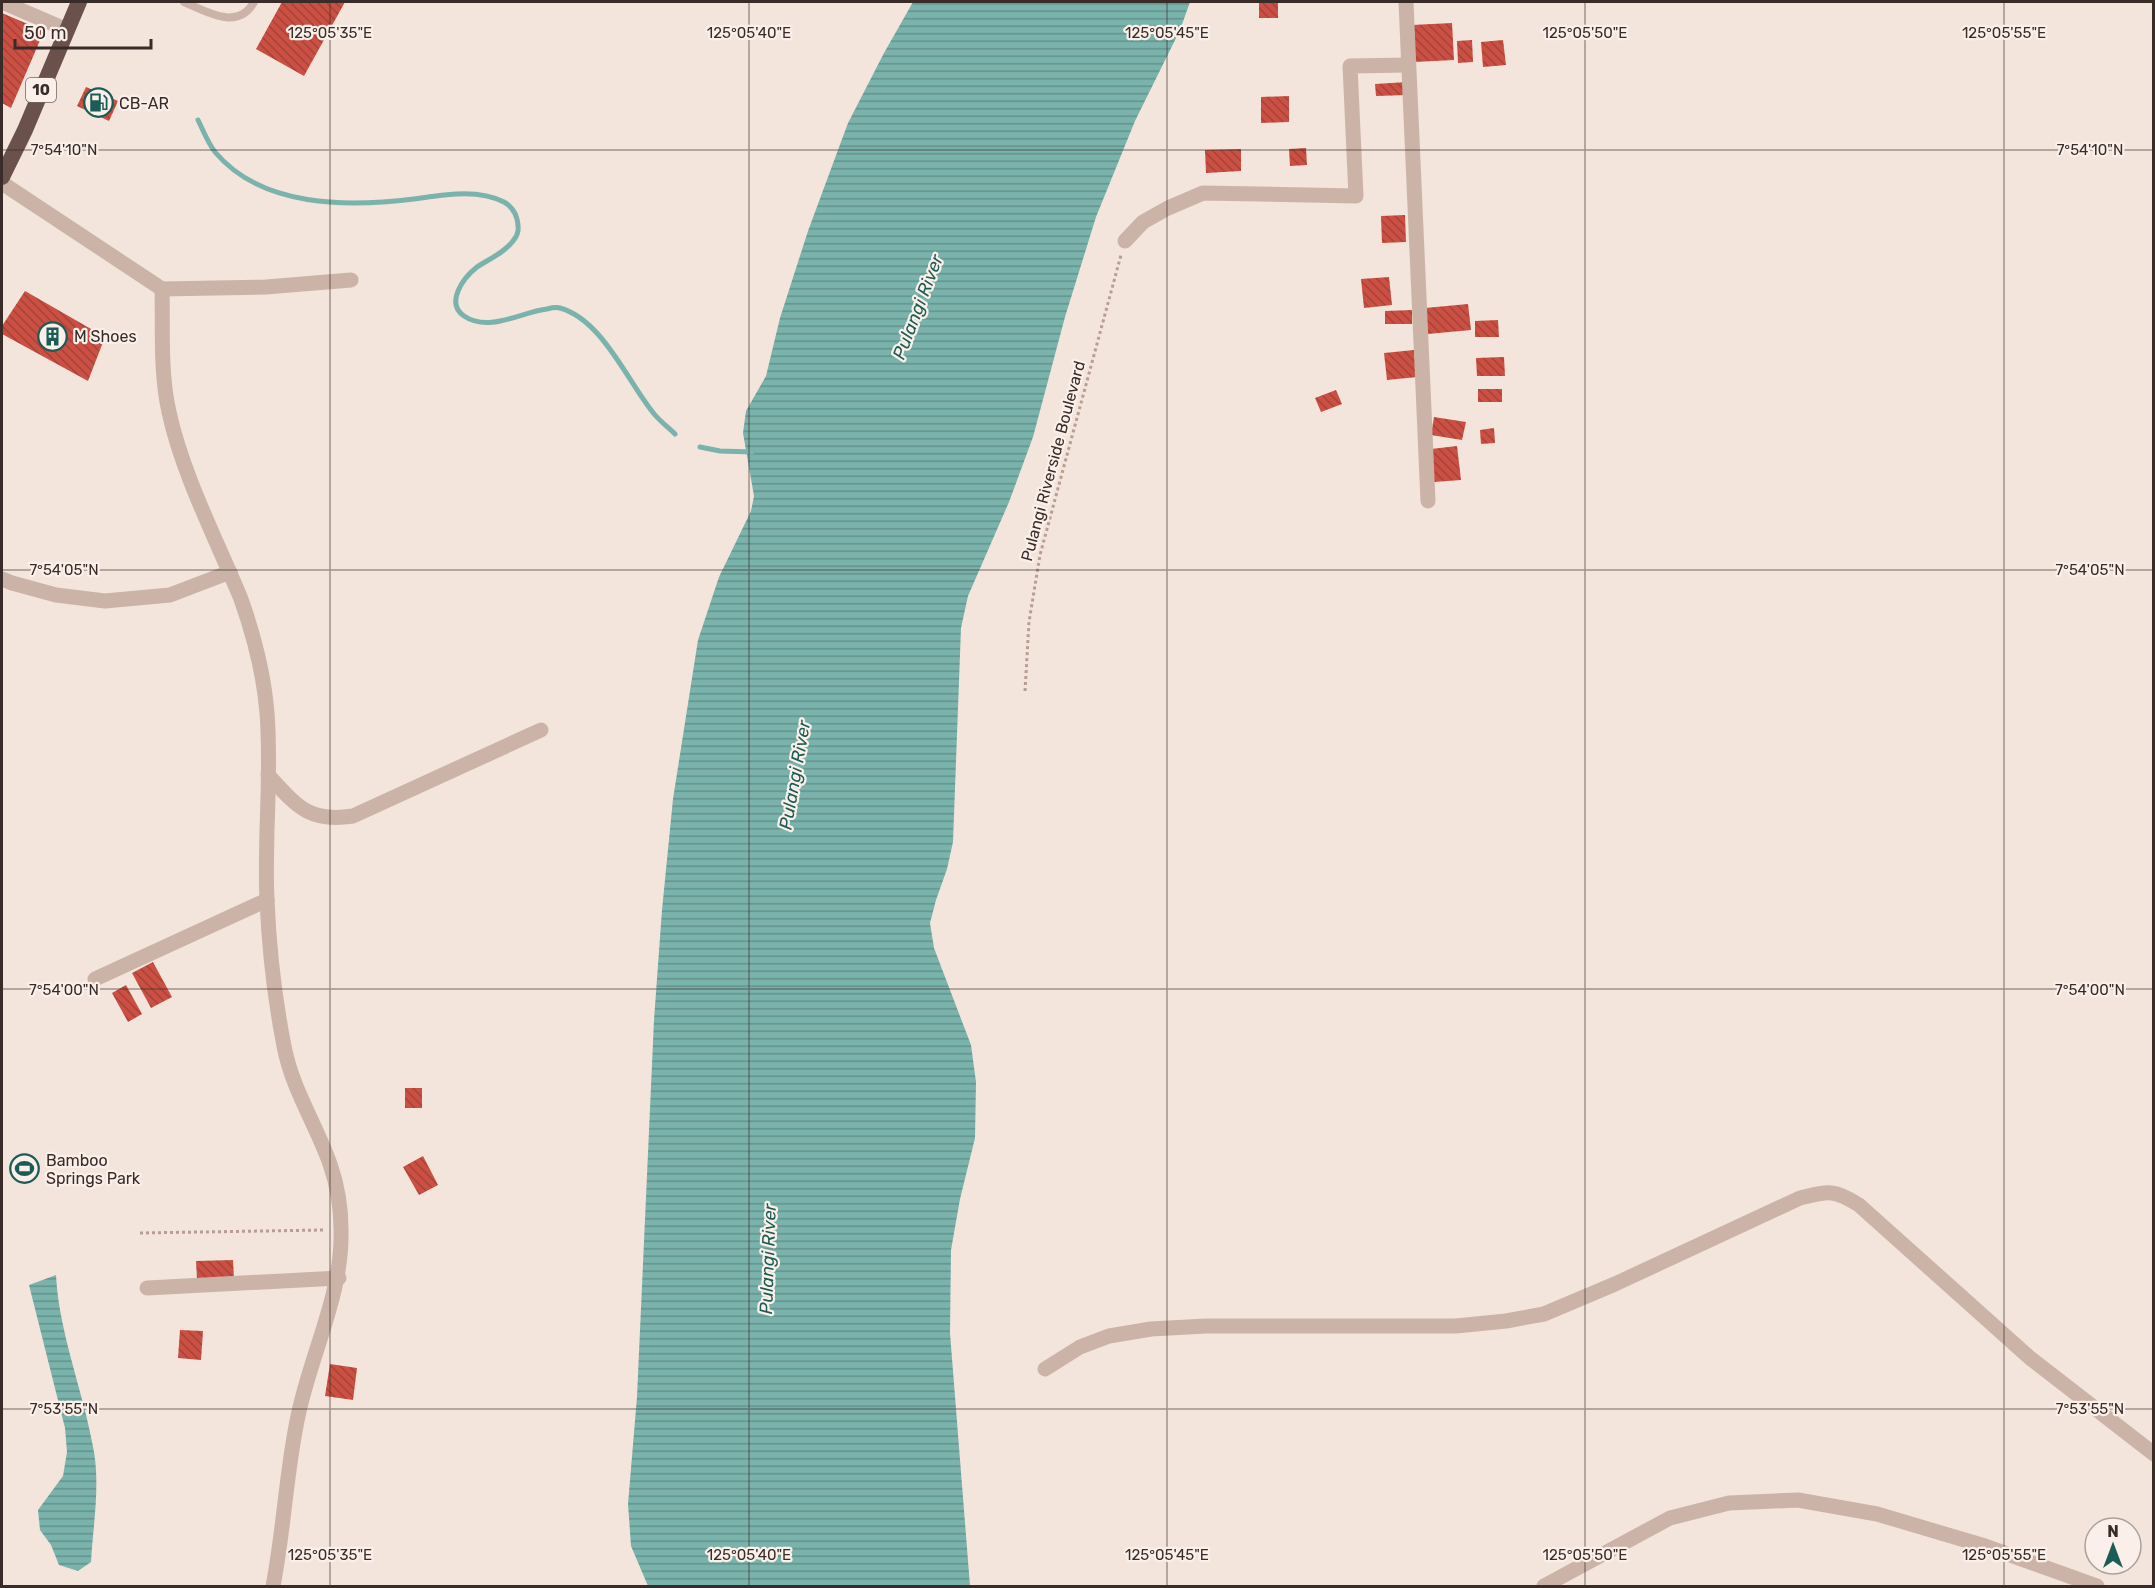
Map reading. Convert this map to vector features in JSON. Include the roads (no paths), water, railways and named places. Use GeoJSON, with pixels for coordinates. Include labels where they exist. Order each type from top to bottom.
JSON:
{"type":"FeatureCollection","features":[{"type":"Feature","properties":{"kind":"highway","name":"10"},"geometry":{"type":"LineString","coordinates":[[2,177],[79,2]]}},
{"type":"Feature","properties":{"kind":"street"},"geometry":{"type":"LineString","coordinates":[[2,2],[67,30]]}},
{"type":"Feature","properties":{"kind":"street"},"geometry":{"type":"LineString","coordinates":[[1406,2],[1428,501]]}},
{"type":"Feature","properties":{"kind":"street"},"geometry":{"type":"LineString","coordinates":[[1125,241],[1143,222],[1203,193],[1356,196],[1350,66],[1408,65]]}},
{"type":"Feature","properties":{"kind":"street"},"geometry":{"type":"LineString","coordinates":[[2,183],[162,289],[266,287],[351,280]]}},
{"type":"Feature","properties":{"kind":"street"},"geometry":{"type":"LineString","coordinates":[[162,289],[165,384],[168,410],[176,441],[250,623],[262,673],[267,713],[267,900],[276,994],[284,1048],[294,1084],[330,1165],[339,1202],[341,1230],[339,1278],[298,1415],[273,1587]]}},
{"type":"Feature","properties":{"kind":"street"},"geometry":{"type":"LineString","coordinates":[[2,579],[56,596],[105,601],[170,595],[230,573]]}},
{"type":"Feature","properties":{"kind":"street"},"geometry":{"type":"LineString","coordinates":[[268,775],[296,806],[317,816],[336,819],[353,816],[541,730]]}},
{"type":"Feature","properties":{"kind":"street"},"geometry":{"type":"LineString","coordinates":[[95,979],[267,900]]}},
{"type":"Feature","properties":{"kind":"street"},"geometry":{"type":"LineString","coordinates":[[1045,1369],[1080,1347],[1110,1336],[1151,1329],[1206,1326],[1456,1326],[1506,1321],[1544,1314],[1615,1284],[1800,1198],[1823,1192],[1841,1193],[1859,1205],[2030,1358],[2154,1454]]}},
{"type":"Feature","properties":{"kind":"street"},"geometry":{"type":"LineString","coordinates":[[147,1288],[339,1278]]}},
{"type":"Feature","properties":{"kind":"street"},"geometry":{"type":"LineString","coordinates":[[1544,1587],[1670,1518],[1729,1503],[1798,1500],[1877,1514],[1985,1546],[2097,1587]]}},
{"type":"Feature","properties":{"kind":"lane"},"geometry":{"type":"LineString","coordinates":[[184,2],[213,15],[231,18],[243,15],[254,2]]}},
{"type":"Feature","properties":{"kind":"water","name":"Pulangi River"},"geometry":{"type":"Polygon","coordinates":[[[913,2],[1190,2],[1180,30],[1135,121],[1096,217],[1065,317],[1033,437],[1009,502],[968,596],[961,628],[953,842],[930,923],[934,948],[971,1045],[976,1082],[975,1138],[960,1199],[951,1250],[950,1333],[970,1586],[648,1586],[631,1546],[628,1504],[637,1397],[654,1020],[662,910],[673,799],[698,640],[719,577],[751,511],[754,496],[743,433],[746,411],[766,376],[780,318],[808,231],[848,123],[913,2]]]}},
{"type":"Feature","properties":{"kind":"water"},"geometry":{"type":"Polygon","coordinates":[[[56,1275],[62,1319],[90,1430],[96,1466],[91,1562],[78,1571],[59,1565],[51,1545],[40,1530],[38,1510],[63,1476],[67,1452],[65,1428],[29,1285],[56,1275]]]}},
{"type":"Feature","properties":{"kind":"waterway"},"geometry":{"type":"LineString","coordinates":[[198,120],[215,152],[234,170],[257,184],[281,194],[307,200],[362,203],[448,194],[471,194],[483,195],[506,203],[516,217],[518,228],[516,236],[505,249],[466,277],[456,298],[459,311],[474,321],[484,322],[505,320],[554,308],[560,308],[575,315],[589,325],[602,339],[645,402],[675,434]]}},
{"type":"Feature","properties":{"kind":"waterway"},"geometry":{"type":"LineString","coordinates":[[700,447],[720,451],[752,452]]}},
{"type":"Feature","properties":{"kind":"place","name":"CB-AR"},"geometry":{"type":"Point","coordinates":[98,103]}},
{"type":"Feature","properties":{"kind":"place","name":"M Shoes"},"geometry":{"type":"Point","coordinates":[53,336]}},
{"type":"Feature","properties":{"kind":"place","name":"Bamboo Springs Park"},"geometry":{"type":"Point","coordinates":[25,1169]}}]}
